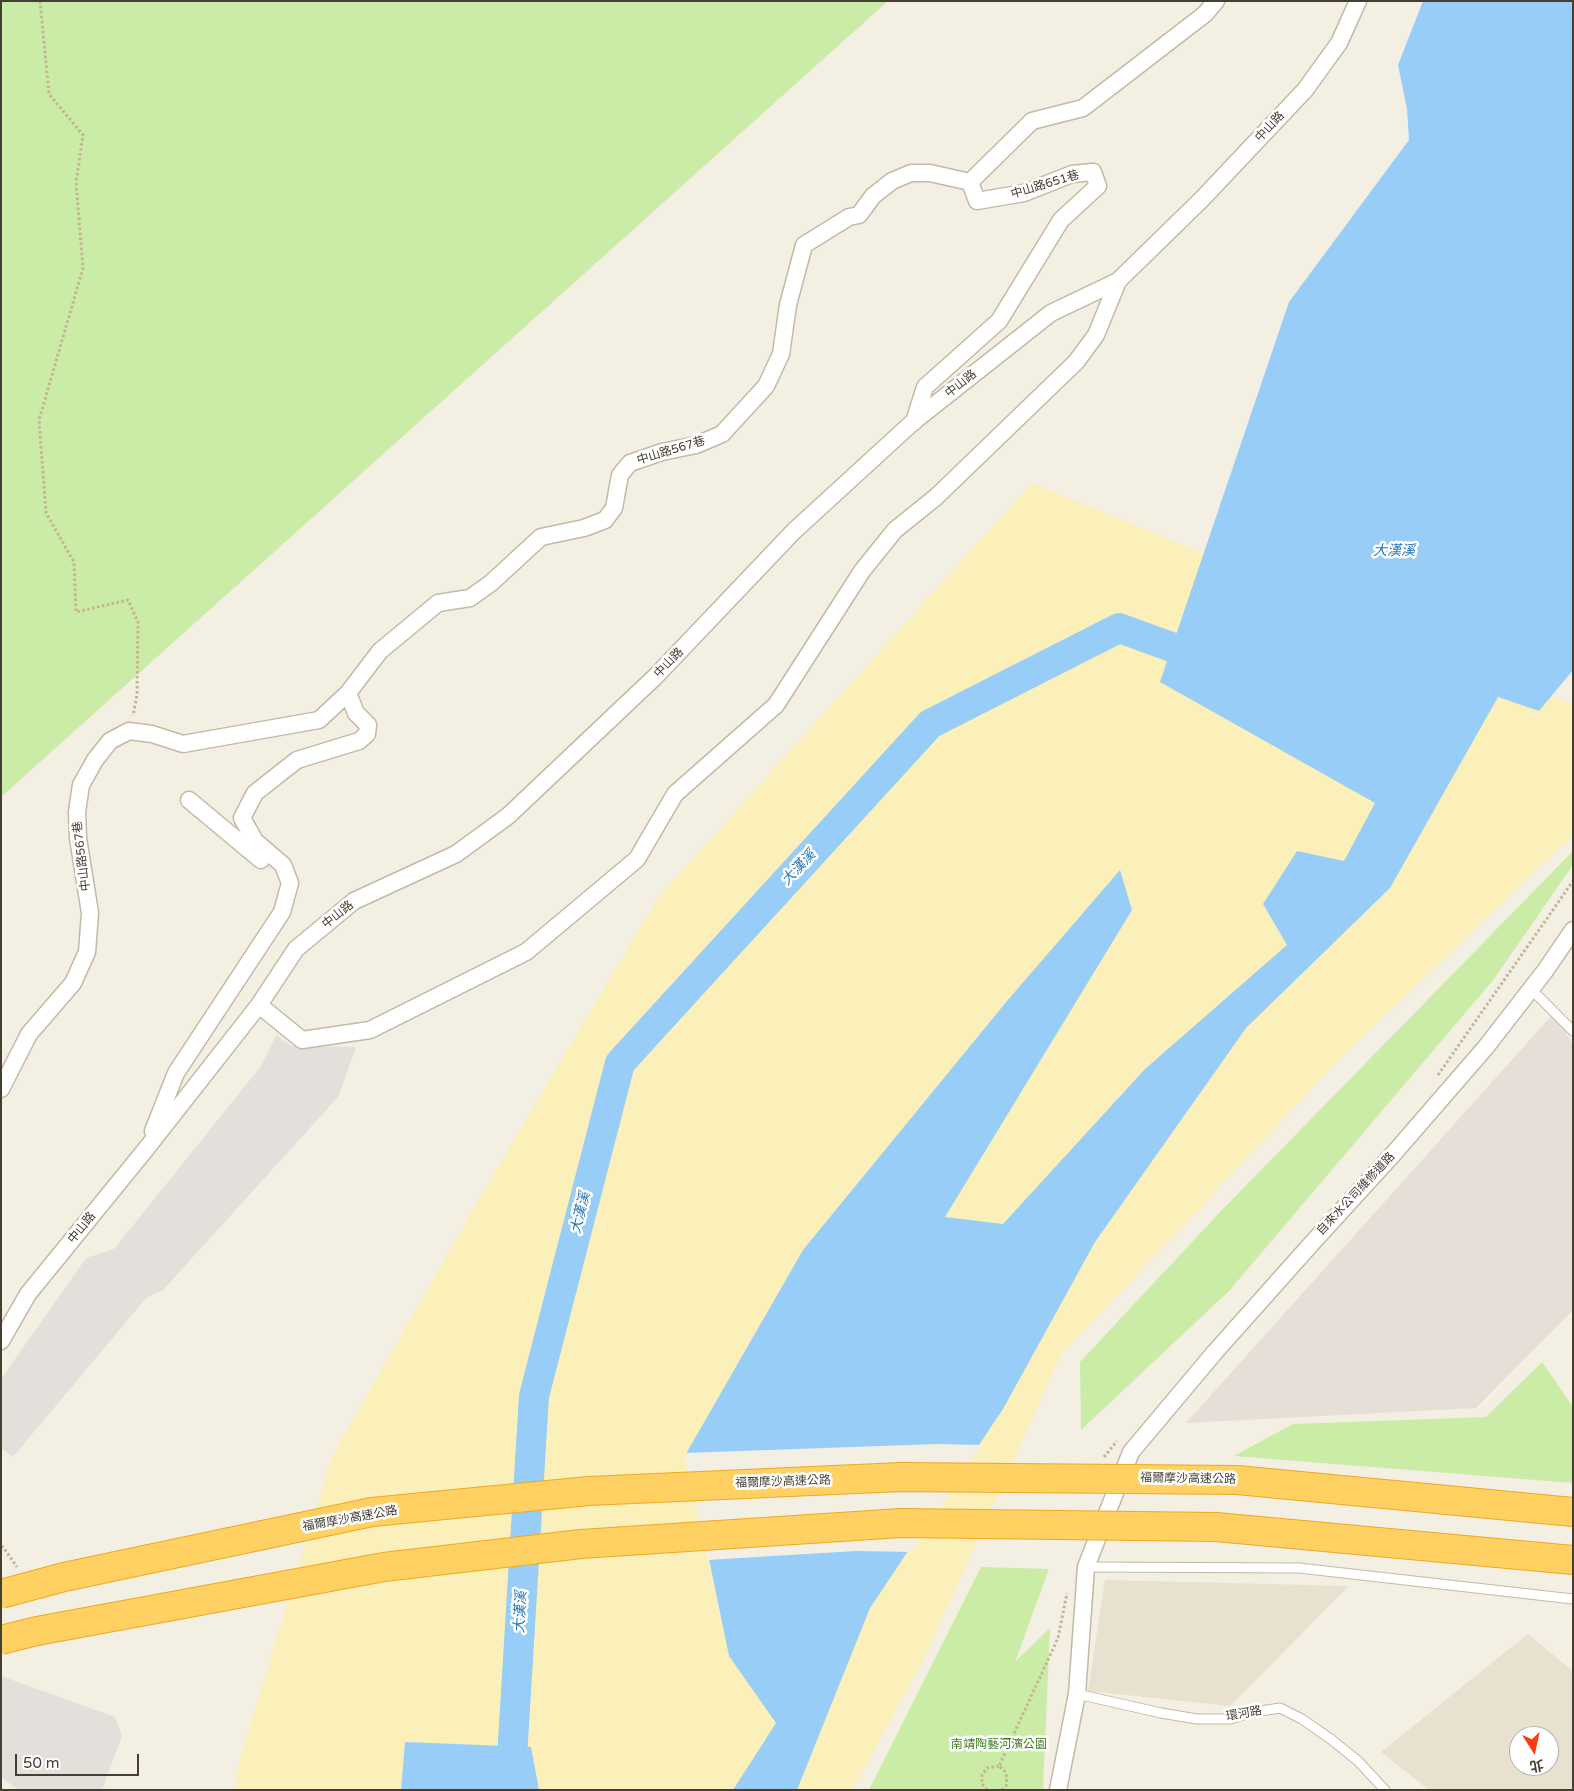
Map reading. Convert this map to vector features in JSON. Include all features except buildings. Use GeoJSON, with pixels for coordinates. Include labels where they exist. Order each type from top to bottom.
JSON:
{"type":"FeatureCollection","features":[{"type":"Feature","properties":{"kind":"highway","name":"福爾摩沙高速公路"},"geometry":{"type":"LineString","coordinates":[[1,1594],[64,1577],[372,1512],[589,1491],[901,1477],[1237,1480],[1573,1512]]}},
{"type":"Feature","properties":{"kind":"highway"},"geometry":{"type":"LineString","coordinates":[[1,1640],[37,1631],[384,1567],[581,1544],[901,1523],[1216,1527],[1573,1560]]}},
{"type":"Feature","properties":{"kind":"street"},"geometry":{"type":"LineString","coordinates":[[970,182],[1032,121],[1083,108],[1205,14],[1216,1]]}},
{"type":"Feature","properties":{"kind":"street","name":"中山路"},"geometry":{"type":"LineString","coordinates":[[1,1341],[28,1294],[259,1005],[296,949],[354,901],[456,854],[508,816],[656,676],[794,531],[914,422],[1050,313],[1118,281],[1202,199],[1305,90],[1339,43],[1358,1]]}},
{"type":"Feature","properties":{"kind":"street","name":"中山路651巷"},"geometry":{"type":"LineString","coordinates":[[914,422],[925,387],[999,321],[1061,220],[1098,186],[1093,172],[1072,174],[1024,193],[977,201],[970,182]]}},
{"type":"Feature","properties":{"kind":"street","name":"中山路567巷"},"geometry":{"type":"LineString","coordinates":[[1,1089],[29,1034],[73,983],[88,952],[90,913],[78,838],[77,812],[81,784],[95,760],[110,741],[129,731],[152,734],[183,744],[319,720],[348,693],[380,651],[438,603],[470,598],[491,583],[541,537],[584,528],[605,520],[614,508],[620,475],[630,463],[662,452],[696,445],[722,434],[766,386],[781,354],[788,305],[804,245],[849,217],[859,215],[873,196],[892,181],[911,173],[930,173],[970,182]]}},
{"type":"Feature","properties":{"kind":"street"},"geometry":{"type":"LineString","coordinates":[[259,1005],[302,1040],[370,1030],[526,952],[630,866],[637,859],[675,794],[776,705],[862,571],[894,530],[936,497],[1076,362],[1096,335],[1118,281]]}},
{"type":"Feature","properties":{"kind":"street"},"geometry":{"type":"LineString","coordinates":[[146,1148],[176,1073],[282,912],[290,883],[283,864],[254,841],[242,818],[255,793],[297,760],[359,741],[367,734],[368,725],[356,713],[348,693]]}},
{"type":"Feature","properties":{"kind":"street"},"geometry":{"type":"LineString","coordinates":[[189,800],[290,883]]}},
{"type":"Feature","properties":{"kind":"street","name":"自來水公司維修道路"},"geometry":{"type":"LineString","coordinates":[[1086,1567],[1131,1452],[1222,1344],[1395,1152],[1486,1047],[1531,989],[1573,930]]}},
{"type":"Feature","properties":{"kind":"street"},"geometry":{"type":"LineString","coordinates":[[1058,1790],[1077,1694],[1086,1567]]}},
{"type":"Feature","properties":{"kind":"lane"},"geometry":{"type":"LineString","coordinates":[[1531,989],[1573,1031]]}},
{"type":"Feature","properties":{"kind":"lane"},"geometry":{"type":"LineString","coordinates":[[1086,1567],[1299,1568],[1573,1598]]}},
{"type":"Feature","properties":{"kind":"lane","name":"環河路"},"geometry":{"type":"LineString","coordinates":[[1077,1694],[1197,1719],[1230,1718],[1280,1708],[1302,1718],[1332,1740],[1358,1761],[1385,1790]]}},
{"type":"Feature","properties":{"kind":"path"},"geometry":{"type":"LineString","coordinates":[[40,1],[49,94],[82,135],[76,182],[83,268],[39,420],[46,513],[74,562],[76,612],[128,600],[138,622],[137,695],[129,731]]}},
{"type":"Feature","properties":{"kind":"path"},"geometry":{"type":"LineString","coordinates":[[987,1790],[982,1784],[982,1775],[988,1768],[999,1766]]}},
{"type":"Feature","properties":{"kind":"shaded area"},"geometry":{"type":"Polygon","coordinates":[[[1554,1013],[1573,1045],[1573,1310],[1476,1408],[1186,1423],[1554,1013]]]}},
{"type":"Feature","properties":{"kind":"shaded area"},"geometry":{"type":"Polygon","coordinates":[[[276,1035],[291,1046],[356,1047],[338,1097],[163,1290],[147,1297],[13,1457],[1,1448],[1,1379],[86,1258],[114,1249],[261,1066],[276,1035]]]}},
{"type":"Feature","properties":{"kind":"shaded area"},"geometry":{"type":"Polygon","coordinates":[[[1105,1580],[1349,1586],[1230,1706],[1088,1691],[1105,1580]]]}},
{"type":"Feature","properties":{"kind":"shaded area"},"geometry":{"type":"Polygon","coordinates":[[[1528,1634],[1573,1671],[1573,1790],[1429,1790],[1381,1752],[1528,1634]]]}},
{"type":"Feature","properties":{"kind":"shaded area"},"geometry":{"type":"Polygon","coordinates":[[[1,1676],[115,1717],[122,1736],[102,1790],[19,1790],[1,1777],[1,1676]]]}},
{"type":"Feature","properties":{"kind":"green space"},"geometry":{"type":"Polygon","coordinates":[[[1,1],[888,1],[1,797],[1,1]]]}},
{"type":"Feature","properties":{"kind":"green space"},"geometry":{"type":"Polygon","coordinates":[[[1573,851],[1573,865],[1494,979],[1229,1291],[1081,1430],[1080,1362],[1221,1211],[1573,851]]]}},
{"type":"Feature","properties":{"kind":"green space"},"geometry":{"type":"Polygon","coordinates":[[[1542,1362],[1573,1407],[1573,1483],[1234,1456],[1293,1424],[1486,1417],[1542,1362]]]}},
{"type":"Feature","properties":{"kind":"green space","name":"南靖陶藝河濱公園"},"geometry":{"type":"Polygon","coordinates":[[[981,1567],[1049,1569],[1015,1662],[1050,1628],[1043,1790],[869,1790],[981,1567]]]}},
{"type":"Feature","properties":{"kind":"sand"},"geometry":{"type":"Polygon","coordinates":[[[1032,483],[1573,705],[1573,835],[1345,1054],[1061,1355],[924,1659],[852,1790],[235,1790],[240,1759],[332,1456],[480,1197],[659,896],[1032,483]]]}},
{"type":"Feature","properties":{"kind":"water","name":"大漢溪"},"geometry":{"type":"Polygon","coordinates":[[[1423,1],[1573,1],[1573,670],[1539,711],[1498,697],[1390,888],[1246,1028],[1095,1242],[1003,1409],[870,1608],[797,1790],[733,1790],[776,1723],[729,1656],[687,1452],[803,1250],[1007,1001],[1120,870],[1132,910],[945,1217],[1003,1224],[1145,1069],[1287,945],[1263,904],[1297,851],[1344,861],[1375,803],[1160,682],[1289,302],[1409,140],[1407,109],[1398,65],[1423,1]]]}},
{"type":"Feature","properties":{"kind":"water"},"geometry":{"type":"Polygon","coordinates":[[[405,1742],[531,1747],[539,1790],[401,1790],[405,1742]]]}},
{"type":"Feature","properties":{"kind":"pier"},"geometry":{"type":"Polygon","coordinates":[[[936,1444],[982,1445],[911,1552],[856,1551],[707,1560],[684,1453],[936,1444]]]}},
{"type":"Feature","properties":{"kind":"waterway","name":"大漢溪"},"geometry":{"type":"LineString","coordinates":[[510,1790],[534,1396],[620,1063],[930,724],[1119,628],[1210,661]]}}]}
